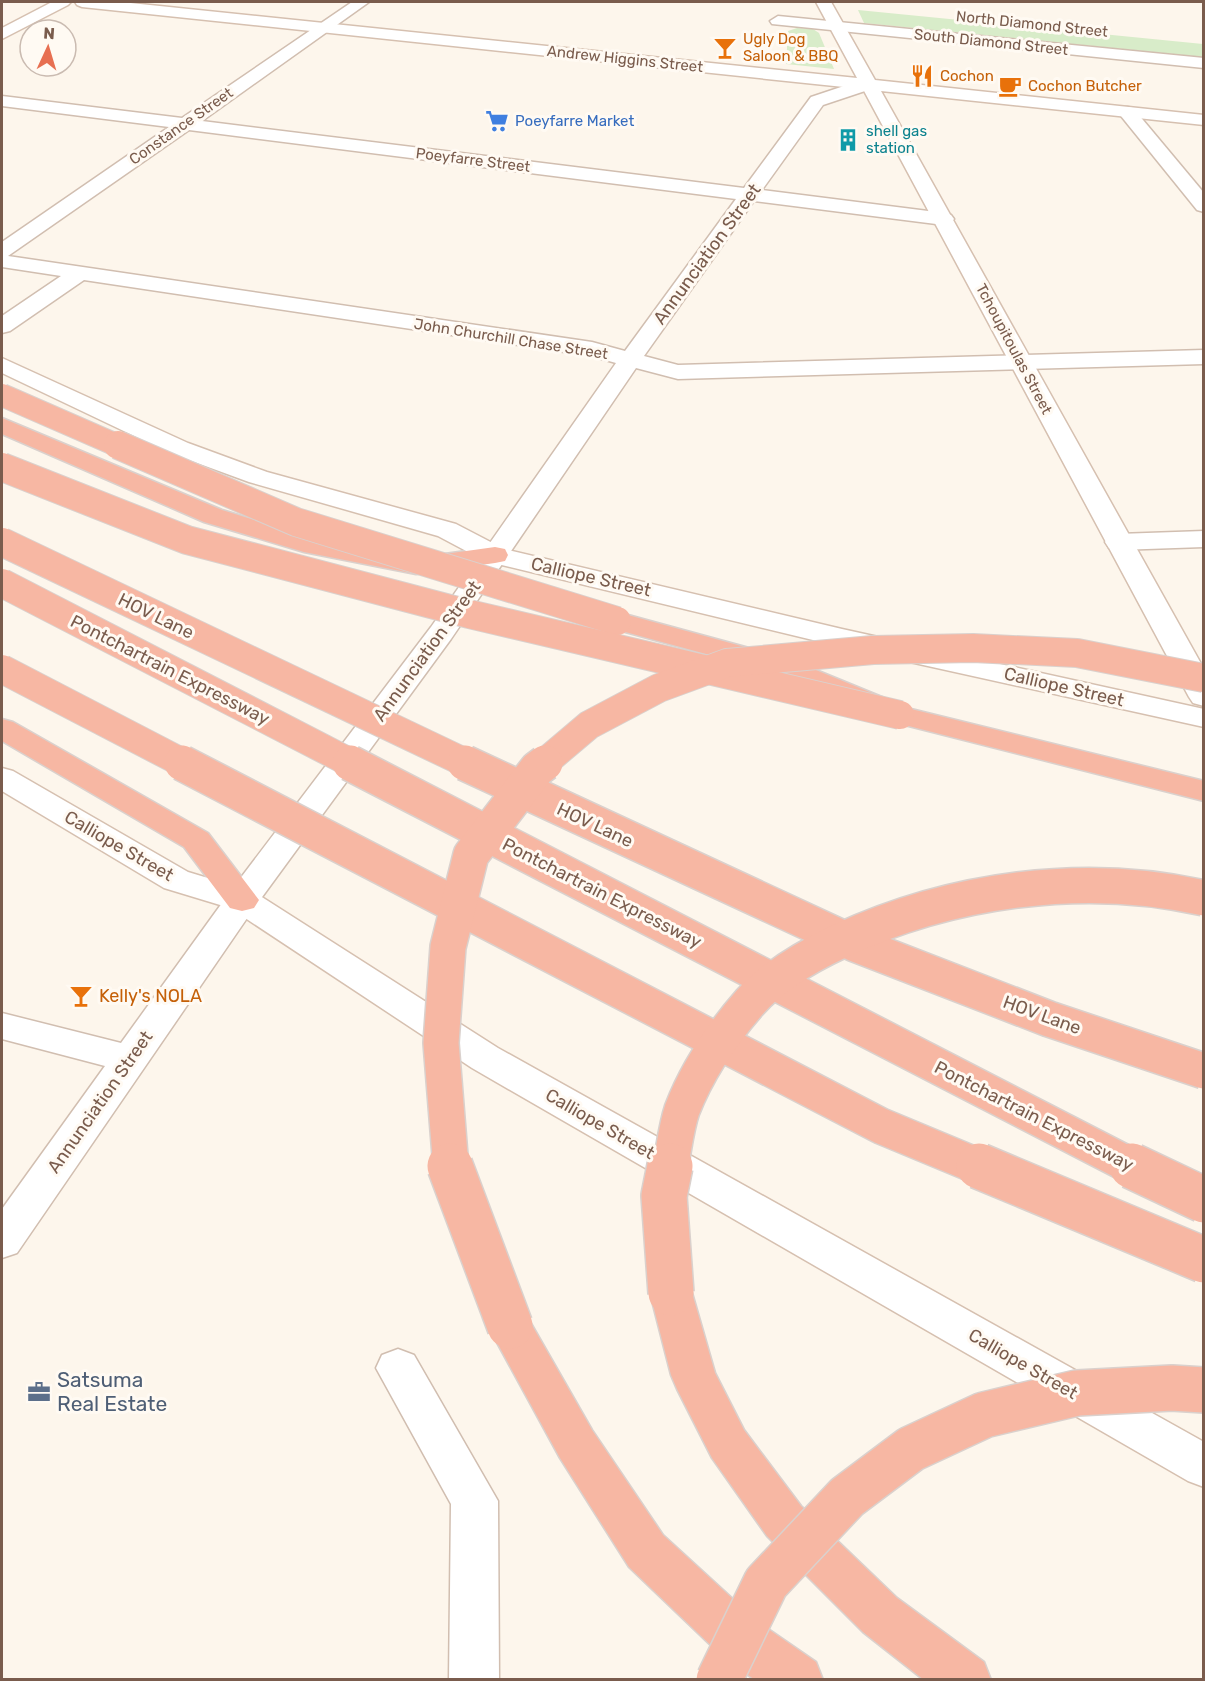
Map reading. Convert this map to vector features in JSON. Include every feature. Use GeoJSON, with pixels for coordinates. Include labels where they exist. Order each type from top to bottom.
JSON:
{"type":"FeatureCollection","features":[{"type":"Feature","properties":{"kind":"highway"},"geometry":{"type":"LineString","coordinates":[[2,395],[296,522],[558,604],[779,665],[900,715]]}},
{"type":"Feature","properties":{"kind":"highway"},"geometry":{"type":"LineString","coordinates":[[2,425],[213,516],[313,546],[416,566],[495,555]]}},
{"type":"Feature","properties":{"kind":"highway"},"geometry":{"type":"LineString","coordinates":[[2,466],[187,540],[469,614],[900,715],[1203,790]]}},
{"type":"Feature","properties":{"kind":"highway","name":"HOV Lane"},"geometry":{"type":"LineString","coordinates":[[2,542],[597,826],[855,944],[1049,1019],[1203,1071]]}},
{"type":"Feature","properties":{"kind":"highway","name":"Pontchartrain Expressway"},"geometry":{"type":"LineString","coordinates":[[2,584],[1160,1181],[1203,1200]]}},
{"type":"Feature","properties":{"kind":"highway"},"geometry":{"type":"LineString","coordinates":[[798,1680],[740,1639],[646,1551],[576,1444],[510,1326],[449,1163],[441,1043],[448,947],[471,855],[537,769],[589,725],[659,688],[727,663],[873,650],[973,648],[1077,653],[1203,678]]}},
{"type":"Feature","properties":{"kind":"highway"},"geometry":{"type":"LineString","coordinates":[[2,669],[881,1126],[1203,1260]]}},
{"type":"Feature","properties":{"kind":"highway"},"geometry":{"type":"LineString","coordinates":[[2,728],[196,840],[242,900]]}},
{"type":"Feature","properties":{"kind":"highway"},"geometry":{"type":"LineString","coordinates":[[966,1680],[880,1615],[784,1521],[728,1444],[693,1375],[671,1293],[664,1196],[682,1111],[712,1052],[751,1000],[804,958],[868,928],[929,908],[993,893],[1079,885],[1163,889],[1203,898]]}},
{"type":"Feature","properties":{"kind":"highway"},"geometry":{"type":"LineString","coordinates":[[719,1680],[766,1583],[847,1497],[911,1449],[984,1415],[1077,1394],[1172,1388],[1203,1390]]}},
{"type":"Feature","properties":{"kind":"street"},"geometry":{"type":"LineString","coordinates":[[2,34],[63,2]]}},
{"type":"Feature","properties":{"kind":"street","name":"Andrew Higgins Street"},"geometry":{"type":"LineString","coordinates":[[82,2],[1203,120]]}},
{"type":"Feature","properties":{"kind":"street","name":"Constance Street"},"geometry":{"type":"LineString","coordinates":[[2,251],[361,2]]}},
{"type":"Feature","properties":{"kind":"street"},"geometry":{"type":"LineString","coordinates":[[825,3],[849,6]]}},
{"type":"Feature","properties":{"kind":"street","name":"Tchoupitoulas Street"},"geometry":{"type":"LineString","coordinates":[[825,3],[1203,697]]}},
{"type":"Feature","properties":{"kind":"street","name":"South Diamond Street"},"geometry":{"type":"LineString","coordinates":[[778,21],[1203,63]]}},
{"type":"Feature","properties":{"kind":"street","name":"Annunciation Street"},"geometry":{"type":"LineString","coordinates":[[2,1241],[242,900],[441,633],[629,361],[817,101],[868,84]]}},
{"type":"Feature","properties":{"kind":"street","name":"Poeyfarre Street"},"geometry":{"type":"LineString","coordinates":[[2,101],[944,219]]}},
{"type":"Feature","properties":{"kind":"street"},"geometry":{"type":"LineString","coordinates":[[1127,112],[1203,206]]}},
{"type":"Feature","properties":{"kind":"street","name":"John Churchill Chase Street"},"geometry":{"type":"LineString","coordinates":[[2,261],[592,349],[629,361],[678,372],[1203,357]]}},
{"type":"Feature","properties":{"kind":"street"},"geometry":{"type":"LineString","coordinates":[[2,326],[80,273]]}},
{"type":"Feature","properties":{"kind":"street","name":"Calliope Street"},"geometry":{"type":"LineString","coordinates":[[2,365],[179,448],[258,477],[447,530],[495,555],[854,640],[1203,718]]}},
{"type":"Feature","properties":{"kind":"street"},"geometry":{"type":"LineString","coordinates":[[1118,542],[1203,539]]}},
{"type":"Feature","properties":{"kind":"street","name":"Calliope Street"},"geometry":{"type":"LineString","coordinates":[[2,778],[176,880],[242,900],[485,1058],[1203,1466]]}},
{"type":"Feature","properties":{"kind":"street"},"geometry":{"type":"LineString","coordinates":[[2,1026],[130,1059]]}},
{"type":"Feature","properties":{"kind":"street"},"geometry":{"type":"LineString","coordinates":[[398,1368],[475,1501],[474,1680]]}},
{"type":"Feature","properties":{"kind":"green space"},"geometry":{"type":"Polygon","coordinates":[[[858,10],[1203,44],[1203,57],[864,23],[858,10]]]}},
{"type":"Feature","properties":{"kind":"green space"},"geometry":{"type":"Polygon","coordinates":[[[797,28],[813,29],[819,33],[834,69],[786,64],[788,31],[797,28]]]}},
{"type":"Feature","properties":{"kind":"place","name":"Ugly Dog Saloon & BBQ"},"geometry":{"type":"Point","coordinates":[725,48]}},
{"type":"Feature","properties":{"kind":"place","name":"Cochon"},"geometry":{"type":"Point","coordinates":[922,76]}},
{"type":"Feature","properties":{"kind":"place","name":"Cochon Butcher"},"geometry":{"type":"Point","coordinates":[1010,86]}},
{"type":"Feature","properties":{"kind":"place","name":"Poeyfarre Market"},"geometry":{"type":"Point","coordinates":[497,121]}},
{"type":"Feature","properties":{"kind":"place","name":"shell gas station"},"geometry":{"type":"Point","coordinates":[848,140]}},
{"type":"Feature","properties":{"kind":"place","name":"Kelly's NOLA"},"geometry":{"type":"Point","coordinates":[81,996]}},
{"type":"Feature","properties":{"kind":"place","name":"Satsuma Real Estate"},"geometry":{"type":"Point","coordinates":[39,1392]}}]}
